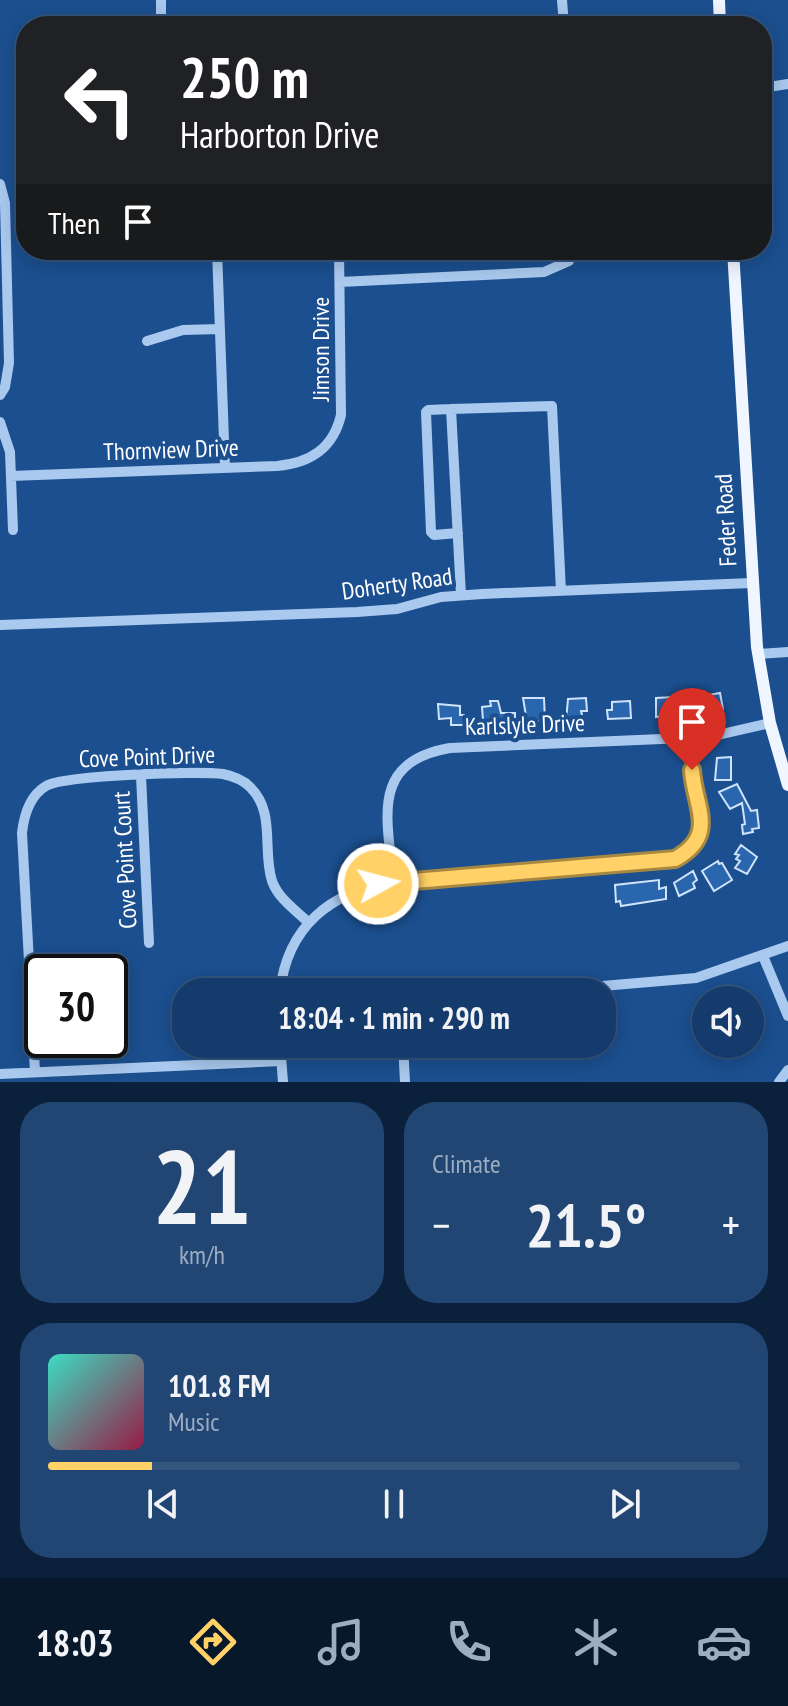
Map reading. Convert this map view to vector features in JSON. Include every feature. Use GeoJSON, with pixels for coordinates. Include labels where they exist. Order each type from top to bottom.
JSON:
{"type":"FeatureCollection","features":[{"type":"Feature","properties":{"kind":"main road","name":"Feder Road"},"geometry":{"type":"LineString","coordinates":[[734,260],[751,583],[758,654],[770,723],[788,785]]}},
{"type":"Feature","properties":{"kind":"street"},"geometry":{"type":"LineString","coordinates":[[0,184],[5,203],[9,363],[5,387],[0,395]]}},
{"type":"Feature","properties":{"kind":"street"},"geometry":{"type":"LineString","coordinates":[[217,260],[225,468]]}},
{"type":"Feature","properties":{"kind":"street","name":"Jimson Drive"},"geometry":{"type":"LineString","coordinates":[[327,445],[339,425],[342,403],[339,260]]}},
{"type":"Feature","properties":{"kind":"street"},"geometry":{"type":"LineString","coordinates":[[340,282],[544,272],[569,261]]}},
{"type":"Feature","properties":{"kind":"street"},"geometry":{"type":"LineString","coordinates":[[147,341],[183,330],[219,329]]}},
{"type":"Feature","properties":{"kind":"street"},"geometry":{"type":"LineString","coordinates":[[458,533],[432,534],[426,412],[552,406],[561,591]]}},
{"type":"Feature","properties":{"kind":"street"},"geometry":{"type":"LineString","coordinates":[[451,409],[461,595]]}},
{"type":"Feature","properties":{"kind":"street"},"geometry":{"type":"LineString","coordinates":[[0,422],[8,439],[13,530]]}},
{"type":"Feature","properties":{"kind":"street","name":"Thornview Drive"},"geometry":{"type":"LineString","coordinates":[[11,476],[294,464],[313,458],[327,445]]}},
{"type":"Feature","properties":{"kind":"street","name":"Doherty Road"},"geometry":{"type":"LineString","coordinates":[[0,625],[357,612],[410,607],[441,597],[461,595],[751,583]]}},
{"type":"Feature","properties":{"kind":"street"},"geometry":{"type":"LineString","coordinates":[[758,654],[788,652]]}},
{"type":"Feature","properties":{"kind":"street","name":"Karlslyle Drive"},"geometry":{"type":"LineString","coordinates":[[393,881],[388,799],[396,775],[418,756],[450,748],[724,735],[770,723]]}},
{"type":"Feature","properties":{"kind":"street"},"geometry":{"type":"LineString","coordinates":[[283,978],[287,960],[308,922],[340,897],[362,887],[393,881],[675,859],[684,854],[697,839],[703,820],[693,782],[692,738]]}},
{"type":"Feature","properties":{"kind":"street","name":"Cove Point Drive"},"geometry":{"type":"LineString","coordinates":[[35,1072],[22,833],[28,806],[44,787],[62,780],[214,773],[227,775],[249,786],[263,807],[273,881],[284,900],[308,922]]}},
{"type":"Feature","properties":{"kind":"street","name":"Cove Point Court"},"geometry":{"type":"LineString","coordinates":[[141,776],[149,943]]}},
{"type":"Feature","properties":{"kind":"street"},"geometry":{"type":"LineString","coordinates":[[616,985],[696,978],[788,946]]}},
{"type":"Feature","properties":{"kind":"street"},"geometry":{"type":"LineString","coordinates":[[763,956],[788,1016]]}},
{"type":"Feature","properties":{"kind":"street"},"geometry":{"type":"LineString","coordinates":[[281,1058],[283,1082]]}},
{"type":"Feature","properties":{"kind":"street"},"geometry":{"type":"LineString","coordinates":[[404,1058],[405,1082]]}},
{"type":"Feature","properties":{"kind":"street"},"geometry":{"type":"LineString","coordinates":[[0,1074],[281,1061]]}},
{"type":"Feature","properties":{"kind":"street"},"geometry":{"type":"LineString","coordinates":[[779,1082],[788,1070]]}},
{"type":"Feature","properties":{"kind":"building"},"geometry":{"type":"Polygon","coordinates":[[[720,693],[723,709],[704,713],[703,696],[720,693]]]}},
{"type":"Feature","properties":{"kind":"building"},"geometry":{"type":"Polygon","coordinates":[[[674,697],[675,714],[656,717],[656,698],[674,697]]]}},
{"type":"Feature","properties":{"kind":"building"},"geometry":{"type":"Polygon","coordinates":[[[523,698],[544,698],[545,721],[527,722],[523,698]]]}},
{"type":"Feature","properties":{"kind":"building"},"geometry":{"type":"Polygon","coordinates":[[[586,698],[587,711],[581,711],[582,715],[575,721],[566,721],[568,699],[586,698]]]}},
{"type":"Feature","properties":{"kind":"building"},"geometry":{"type":"Polygon","coordinates":[[[490,701],[498,701],[501,713],[515,713],[515,719],[505,720],[506,724],[495,724],[495,720],[483,721],[482,707],[491,706],[490,701]]]}},
{"type":"Feature","properties":{"kind":"building"},"geometry":{"type":"Polygon","coordinates":[[[630,701],[631,718],[608,719],[607,710],[612,710],[612,702],[630,701]]]}},
{"type":"Feature","properties":{"kind":"building"},"geometry":{"type":"Polygon","coordinates":[[[438,704],[460,706],[464,725],[451,725],[451,718],[439,719],[438,704]]]}},
{"type":"Feature","properties":{"kind":"building"},"geometry":{"type":"Polygon","coordinates":[[[731,757],[731,780],[715,780],[717,758],[731,757]]]}},
{"type":"Feature","properties":{"kind":"building"},"geometry":{"type":"Polygon","coordinates":[[[737,784],[751,811],[757,810],[759,828],[752,829],[753,832],[743,834],[742,803],[730,809],[719,792],[737,784]]]}},
{"type":"Feature","properties":{"kind":"building"},"geometry":{"type":"Polygon","coordinates":[[[741,845],[757,857],[747,874],[735,868],[740,861],[736,859],[739,855],[735,854],[741,845]]]}},
{"type":"Feature","properties":{"kind":"building"},"geometry":{"type":"Polygon","coordinates":[[[718,861],[732,880],[714,891],[702,871],[718,861]]]}},
{"type":"Feature","properties":{"kind":"building"},"geometry":{"type":"Polygon","coordinates":[[[693,871],[697,880],[693,883],[695,888],[679,896],[674,883],[693,871]]]}},
{"type":"Feature","properties":{"kind":"building"},"geometry":{"type":"Polygon","coordinates":[[[659,880],[659,889],[666,887],[666,899],[621,906],[620,901],[616,902],[615,885],[659,880]]]}},
{"type":"Feature","properties":{"kind":"route"},"geometry":{"type":"LineString","coordinates":[[378,884],[675,859],[697,839],[703,820],[692,770]]}}]}
